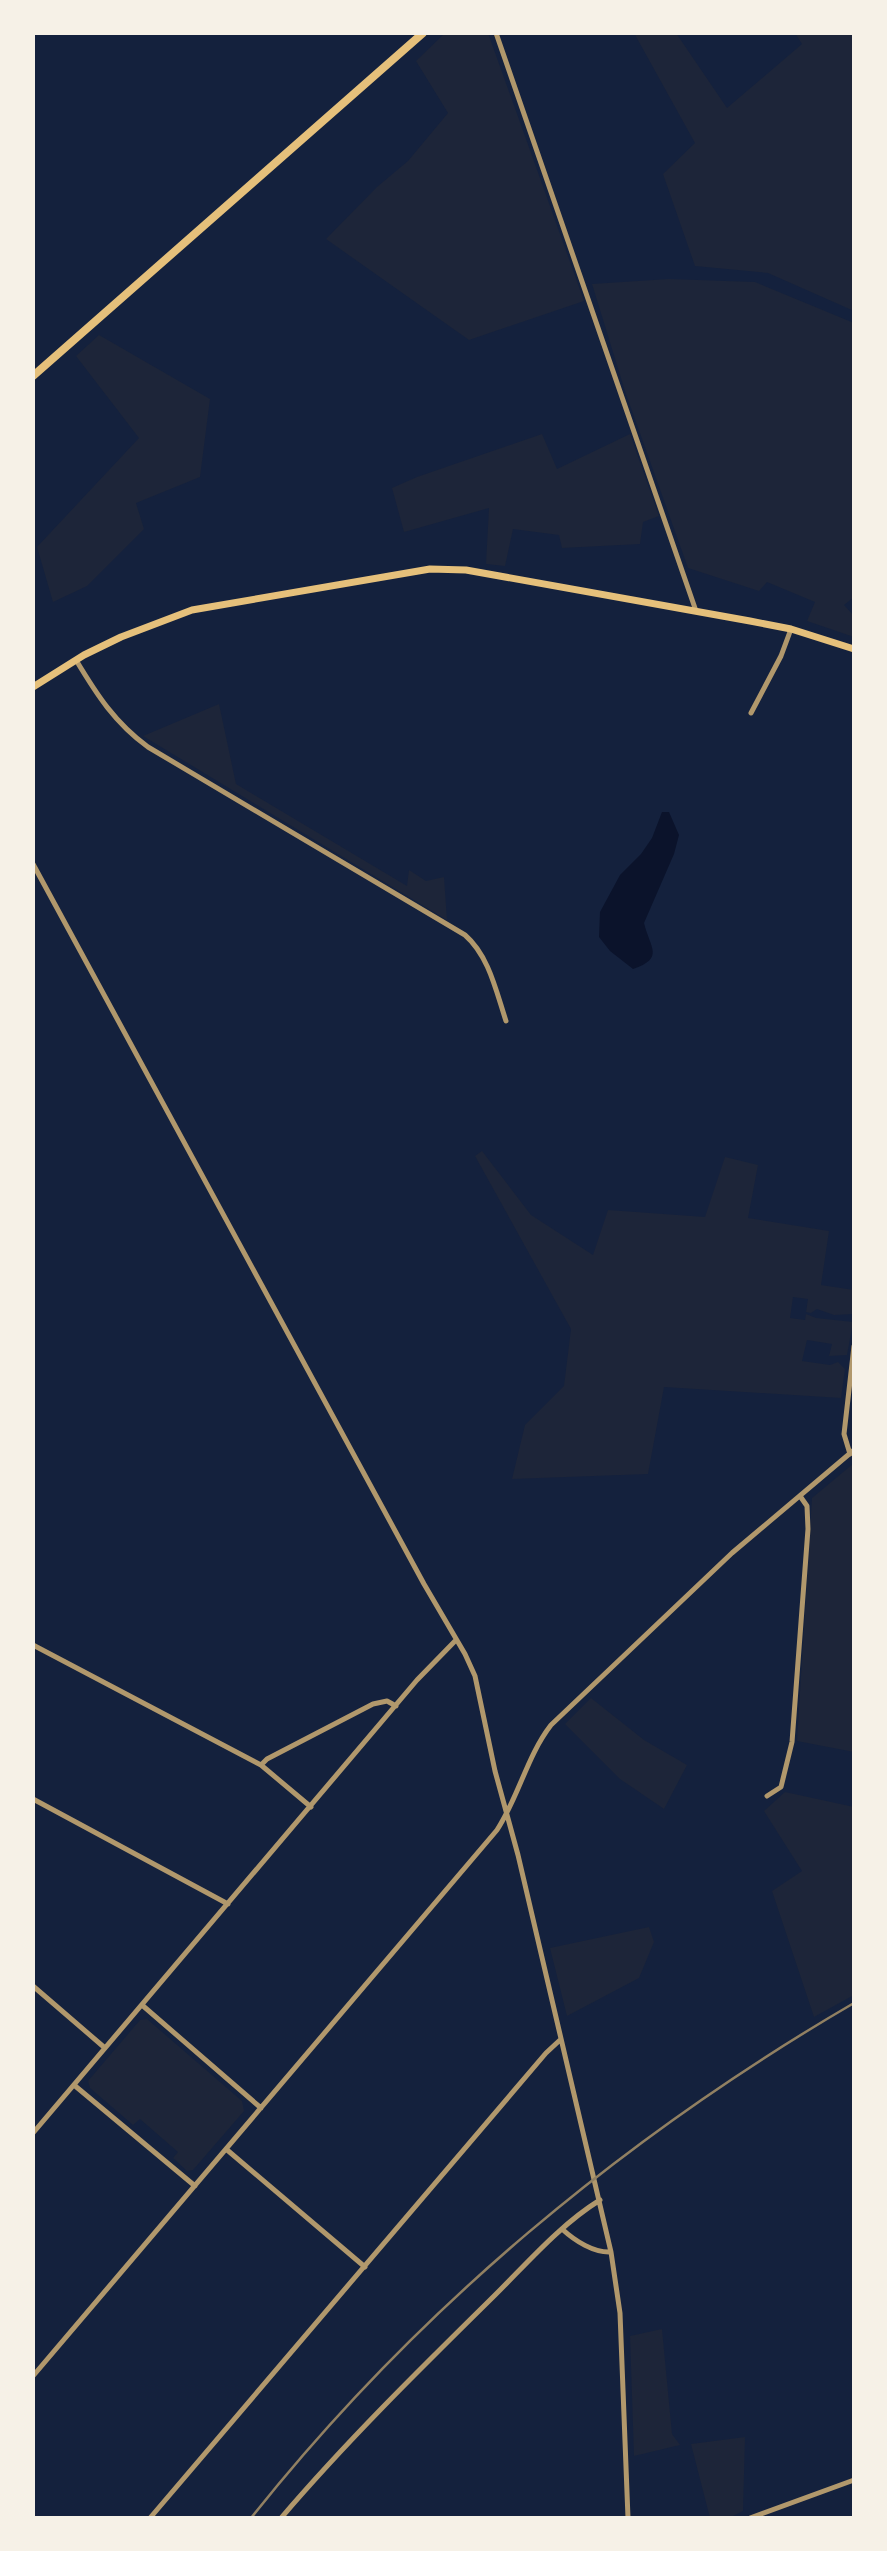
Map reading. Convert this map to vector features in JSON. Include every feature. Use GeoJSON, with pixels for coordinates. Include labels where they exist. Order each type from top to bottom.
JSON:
{"type":"FeatureCollection","features":[{"type":"Feature","properties":{"kind":"main road"},"geometry":{"type":"LineString","coordinates":[[33,376],[423,33]]}},
{"type":"Feature","properties":{"kind":"main road"},"geometry":{"type":"LineString","coordinates":[[33,687],[76,660],[121,637],[192,610],[430,569],[466,570],[696,611],[791,629],[854,649]]}},
{"type":"Feature","properties":{"kind":"street"},"geometry":{"type":"LineString","coordinates":[[496,33],[696,611]]}},
{"type":"Feature","properties":{"kind":"street"},"geometry":{"type":"LineString","coordinates":[[751,713],[781,656],[791,629]]}},
{"type":"Feature","properties":{"kind":"street"},"geometry":{"type":"LineString","coordinates":[[76,660],[111,715],[148,747],[465,934],[477,945],[483,956],[506,1021]]}},
{"type":"Feature","properties":{"kind":"street"},"geometry":{"type":"LineString","coordinates":[[33,864],[230,1228],[466,1654],[475,1676],[611,2252],[620,2313],[628,2518]]}},
{"type":"Feature","properties":{"kind":"street"},"geometry":{"type":"LineString","coordinates":[[33,2376],[497,1830],[540,1739],[551,1725],[722,1562],[852,1452],[845,1444],[844,1434],[854,1346]]}},
{"type":"Feature","properties":{"kind":"street"},"geometry":{"type":"LineString","coordinates":[[767,1796],[782,1787],[792,1742],[808,1529],[807,1506],[800,1496]]}},
{"type":"Feature","properties":{"kind":"street"},"geometry":{"type":"LineString","coordinates":[[33,2133],[396,1706],[456,1640]]}},
{"type":"Feature","properties":{"kind":"street"},"geometry":{"type":"LineString","coordinates":[[33,1645],[261,1765],[311,1807]]}},
{"type":"Feature","properties":{"kind":"street"},"geometry":{"type":"LineString","coordinates":[[261,1765],[267,1759],[373,1704],[387,1701],[396,1706]]}},
{"type":"Feature","properties":{"kind":"street"},"geometry":{"type":"LineString","coordinates":[[33,1799],[228,1904]]}},
{"type":"Feature","properties":{"kind":"street"},"geometry":{"type":"LineString","coordinates":[[33,1986],[105,2048]]}},
{"type":"Feature","properties":{"kind":"street"},"geometry":{"type":"LineString","coordinates":[[142,2005],[261,2108]]}},
{"type":"Feature","properties":{"kind":"street"},"geometry":{"type":"LineString","coordinates":[[150,2518],[546,2053],[560,2040]]}},
{"type":"Feature","properties":{"kind":"street"},"geometry":{"type":"LineString","coordinates":[[74,2085],[195,2186]]}},
{"type":"Feature","properties":{"kind":"street"},"geometry":{"type":"LineString","coordinates":[[226,2149],[365,2267]]}},
{"type":"Feature","properties":{"kind":"street"},"geometry":{"type":"LineString","coordinates":[[281,2518],[349,2444],[562,2229],[600,2200]]}},
{"type":"Feature","properties":{"kind":"street"},"geometry":{"type":"LineString","coordinates":[[562,2229],[600,2253],[611,2252]]}},
{"type":"Feature","properties":{"kind":"street"},"geometry":{"type":"LineString","coordinates":[[750,2518],[854,2480]]}},
{"type":"Feature","properties":{"kind":"shaded area"},"geometry":{"type":"Polygon","coordinates":[[[445,33],[488,33],[584,301],[469,340],[326,239],[377,187],[408,161],[448,113],[416,61],[445,33]]]}},
{"type":"Feature","properties":{"kind":"shaded area"},"geometry":{"type":"Polygon","coordinates":[[[634,33],[676,33],[727,108],[802,44],[795,33],[854,33],[854,311],[768,273],[695,266],[663,174],[695,143],[634,33]]]}},
{"type":"Feature","properties":{"kind":"shaded area"},"geometry":{"type":"Polygon","coordinates":[[[669,279],[755,282],[854,323],[854,597],[844,605],[854,616],[854,637],[807,621],[815,602],[767,582],[759,591],[688,568],[625,391],[592,284],[669,279]]]}},
{"type":"Feature","properties":{"kind":"shaded area"},"geometry":{"type":"Polygon","coordinates":[[[99,335],[210,399],[200,477],[136,503],[144,529],[87,586],[53,602],[37,547],[139,438],[76,356],[99,335]]]}},
{"type":"Feature","properties":{"kind":"shaded area"},"geometry":{"type":"Polygon","coordinates":[[[542,434],[557,469],[630,434],[659,516],[643,522],[640,544],[562,548],[559,535],[513,529],[505,566],[486,564],[489,508],[404,532],[392,488],[542,434]]]}},
{"type":"Feature","properties":{"kind":"shaded area"},"geometry":{"type":"Polygon","coordinates":[[[219,704],[236,784],[407,886],[409,870],[426,881],[444,877],[447,920],[143,736],[219,704]]]}},
{"type":"Feature","properties":{"kind":"shaded area"},"geometry":{"type":"Polygon","coordinates":[[[662,812],[669,812],[679,835],[674,854],[644,923],[652,946],[652,956],[649,961],[633,969],[610,951],[599,937],[600,912],[620,875],[641,854],[652,838],[662,812]]]}},
{"type":"Feature","properties":{"kind":"shaded area"},"geometry":{"type":"Polygon","coordinates":[[[482,1151],[531,1215],[593,1255],[608,1210],[705,1217],[725,1157],[758,1165],[748,1218],[829,1231],[821,1285],[854,1290],[854,1314],[834,1315],[817,1309],[811,1313],[806,1312],[808,1299],[793,1297],[790,1318],[805,1320],[806,1314],[816,1318],[853,1322],[847,1355],[829,1356],[832,1344],[807,1340],[802,1361],[830,1365],[838,1362],[845,1369],[841,1398],[664,1387],[648,1474],[512,1479],[525,1425],[564,1386],[571,1329],[475,1156],[482,1151]]]}},
{"type":"Feature","properties":{"kind":"shaded area"},"geometry":{"type":"Polygon","coordinates":[[[854,1463],[854,1752],[797,1741],[812,1498],[854,1463]]]}},
{"type":"Feature","properties":{"kind":"shaded area"},"geometry":{"type":"Polygon","coordinates":[[[591,1698],[644,1740],[687,1765],[664,1809],[620,1779],[565,1724],[591,1698]]]}},
{"type":"Feature","properties":{"kind":"shaded area"},"geometry":{"type":"Polygon","coordinates":[[[785,1792],[854,1807],[854,1995],[814,2017],[772,1891],[802,1871],[764,1811],[785,1792]]]}},
{"type":"Feature","properties":{"kind":"shaded area"},"geometry":{"type":"Polygon","coordinates":[[[649,1927],[654,1942],[639,1978],[567,2016],[550,1948],[649,1927]]]}},
{"type":"Feature","properties":{"kind":"shaded area"},"geometry":{"type":"Polygon","coordinates":[[[147,2019],[242,2101],[244,2111],[193,2170],[187,2171],[173,2158],[178,2152],[140,2119],[133,2125],[90,2088],[88,2081],[140,2020],[147,2019]]]}},
{"type":"Feature","properties":{"kind":"shaded area"},"geometry":{"type":"Polygon","coordinates":[[[662,2329],[672,2434],[680,2445],[634,2456],[630,2336],[662,2329]]]}},
{"type":"Feature","properties":{"kind":"shaded area"},"geometry":{"type":"Polygon","coordinates":[[[745,2437],[743,2511],[729,2518],[710,2518],[691,2444],[745,2437]]]}},
{"type":"Feature","properties":{"kind":"railway"},"geometry":{"type":"LineString","coordinates":[[251,2518],[315,2441],[383,2368],[528,2232],[686,2111],[769,2055],[854,2003]]}}]}
